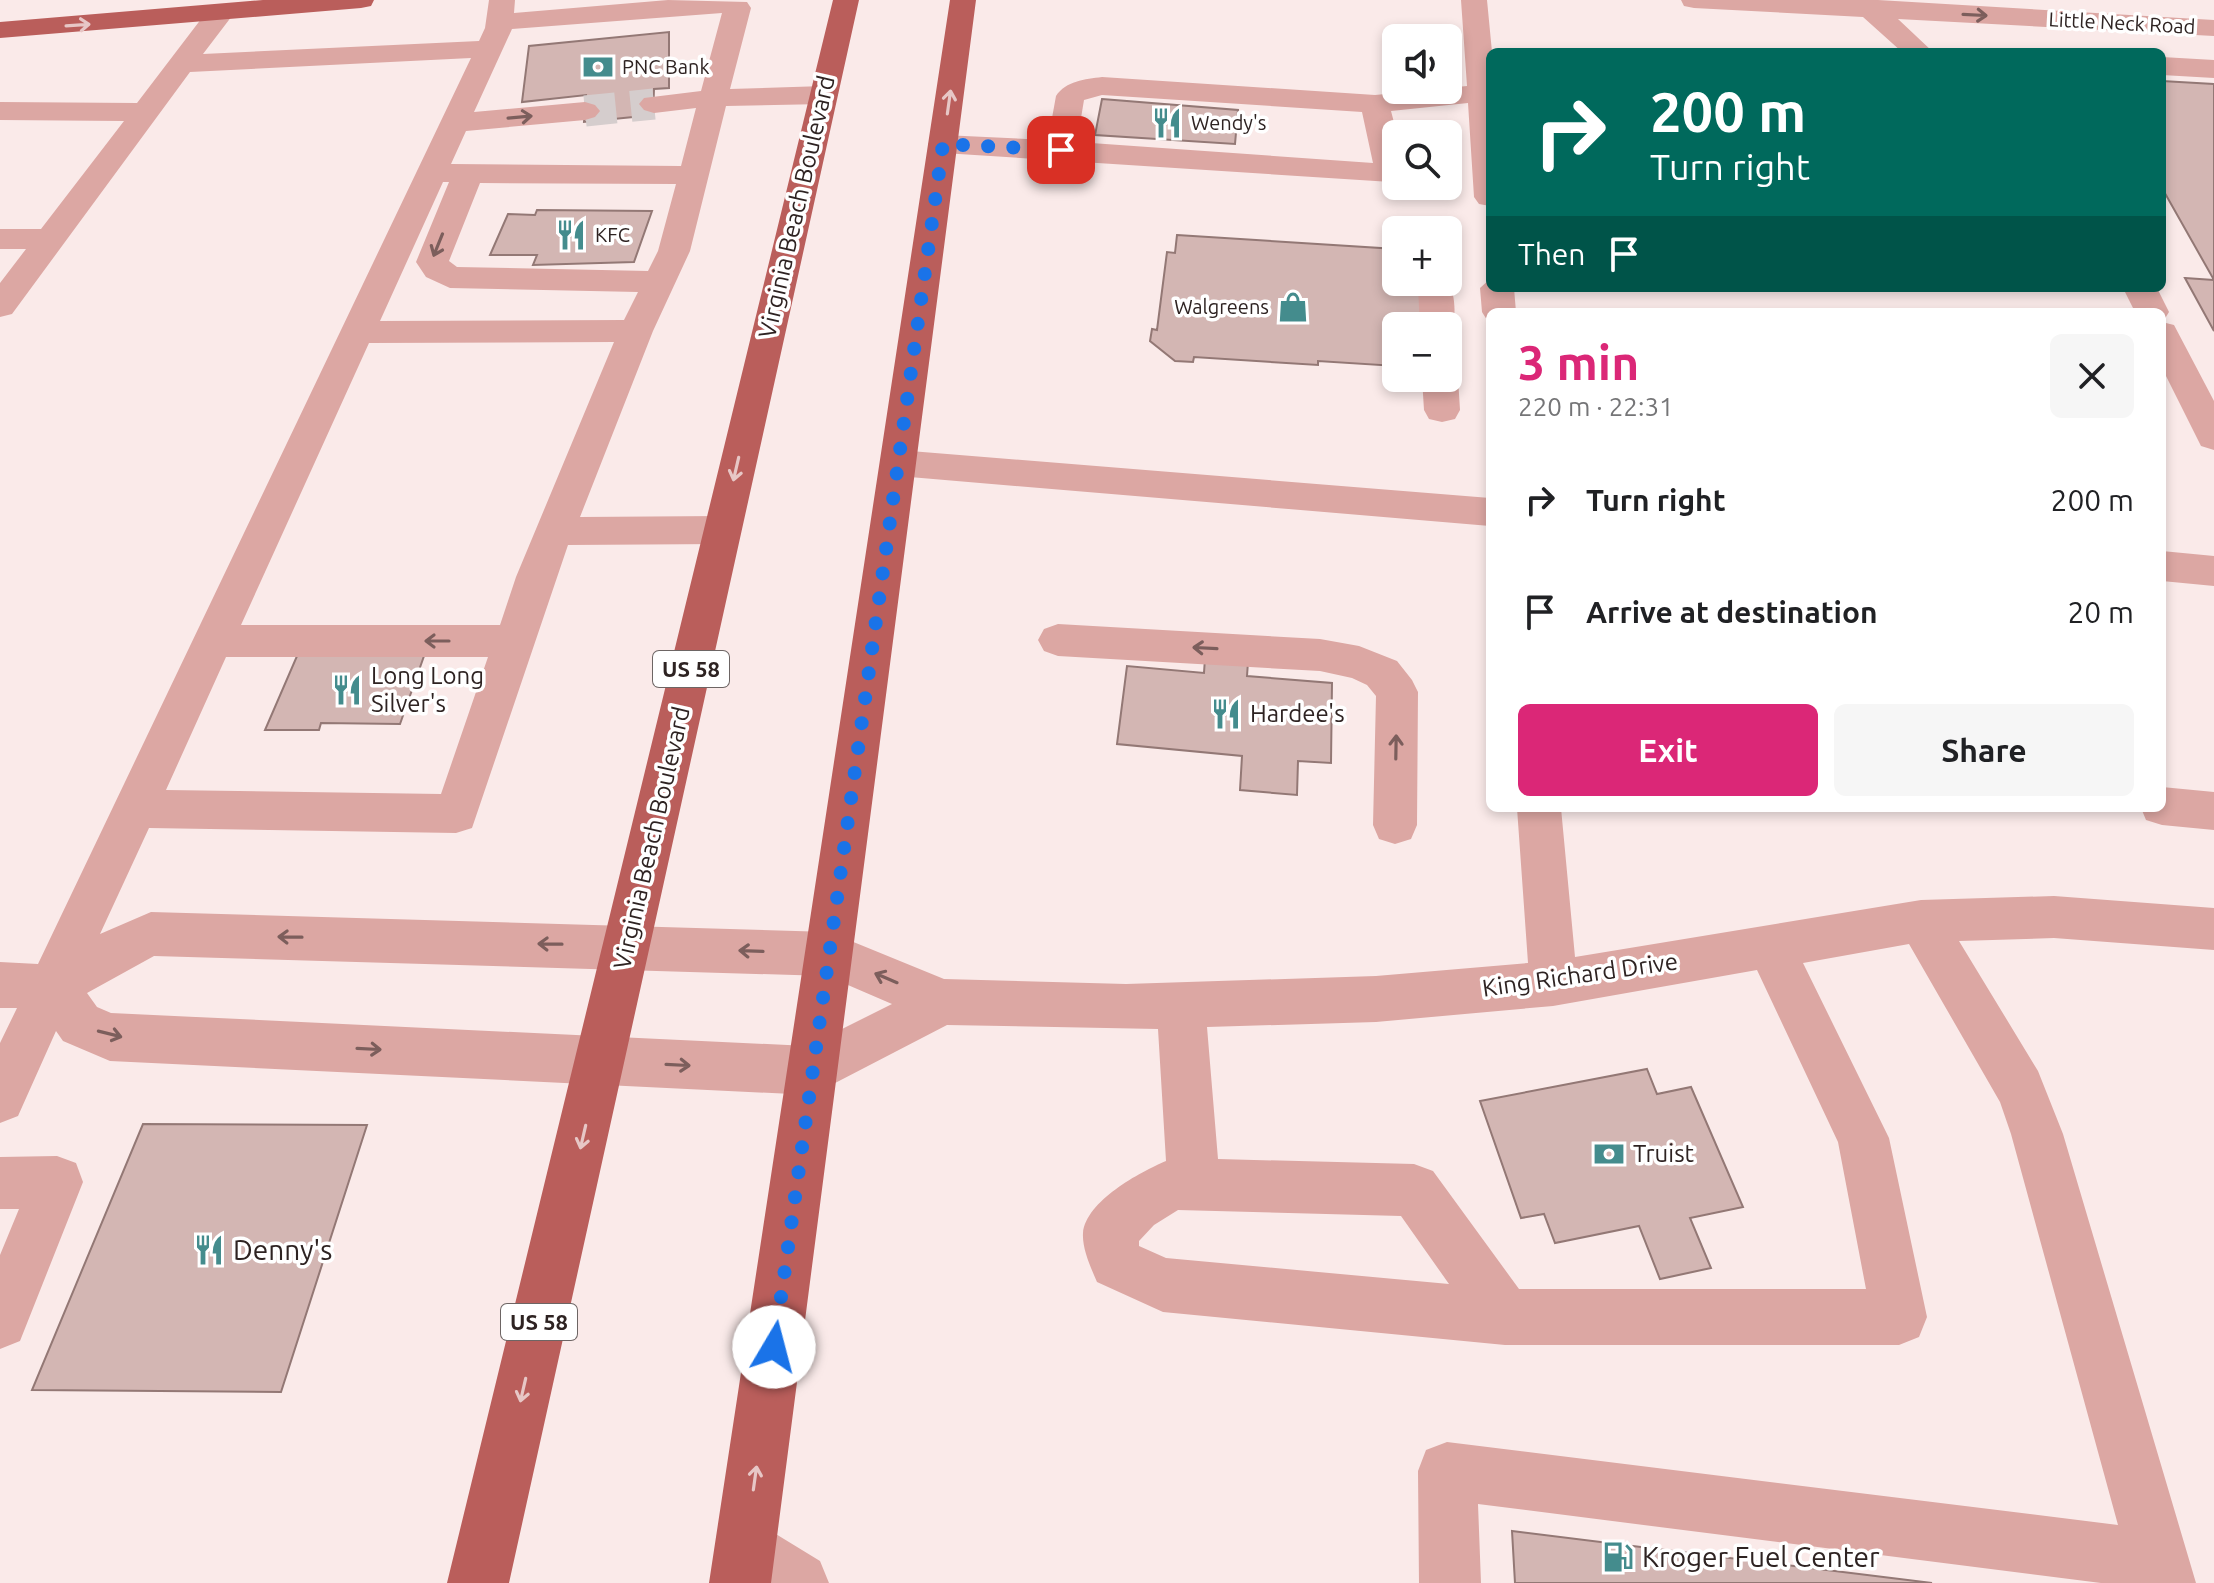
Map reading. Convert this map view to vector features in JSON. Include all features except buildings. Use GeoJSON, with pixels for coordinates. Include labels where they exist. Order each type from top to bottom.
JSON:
{"type":"FeatureCollection","features":[{"type":"Feature","properties":{"kind":"main road"},"geometry":{"type":"LineString","coordinates":[[0,5],[64,0]]}},
{"type":"Feature","properties":{"kind":"main road"},"geometry":{"type":"LineString","coordinates":[[0,30],[361,0]]}},
{"type":"Feature","properties":{"kind":"main road","name":"Virginia Beach Boulevard"},"geometry":{"type":"LineString","coordinates":[[478,1583],[846,0]]}},
{"type":"Feature","properties":{"kind":"main road"},"geometry":{"type":"LineString","coordinates":[[743,1566],[963,0]]}},
{"type":"Feature","properties":{"kind":"street"},"geometry":{"type":"LineString","coordinates":[[1474,0],[1486,118]]}},
{"type":"Feature","properties":{"kind":"street","name":"Little Neck Road"},"geometry":{"type":"LineString","coordinates":[[1694,0],[1868,5],[2214,28]]}},
{"type":"Feature","properties":{"kind":"street"},"geometry":{"type":"LineString","coordinates":[[136,809],[456,814],[555,531],[636,331],[674,251],[737,8],[730,4],[497,24],[182,64]]}},
{"type":"Feature","properties":{"kind":"street"},"geometry":{"type":"LineString","coordinates":[[1868,5],[1915,48]]}},
{"type":"Feature","properties":{"kind":"street"},"geometry":{"type":"LineString","coordinates":[[0,306],[221,12]]}},
{"type":"Feature","properties":{"kind":"street"},"geometry":{"type":"LineString","coordinates":[[497,24],[455,123],[450,173],[432,262],[450,277],[661,282]]}},
{"type":"Feature","properties":{"kind":"street"},"geometry":{"type":"LineString","coordinates":[[2166,66],[2214,69]]}},
{"type":"Feature","properties":{"kind":"street"},"geometry":{"type":"LineString","coordinates":[[1061,150],[1070,96],[1084,88],[1102,86],[1375,104],[1484,79]]}},
{"type":"Feature","properties":{"kind":"street"},"geometry":{"type":"LineString","coordinates":[[654,104],[714,98],[824,95]]}},
{"type":"Feature","properties":{"kind":"street"},"geometry":{"type":"LineString","coordinates":[[943,144],[1391,173],[1375,104]]}},
{"type":"Feature","properties":{"kind":"street"},"geometry":{"type":"LineString","coordinates":[[0,111],[146,112]]}},
{"type":"Feature","properties":{"kind":"street"},"geometry":{"type":"LineString","coordinates":[[455,123],[585,111]]}},
{"type":"Feature","properties":{"kind":"street"},"geometry":{"type":"LineString","coordinates":[[450,173],[694,175]]}},
{"type":"Feature","properties":{"kind":"street"},"geometry":{"type":"LineString","coordinates":[[0,1098],[358,332],[450,173]]}},
{"type":"Feature","properties":{"kind":"street"},"geometry":{"type":"LineString","coordinates":[[0,239],[50,239]]}},
{"type":"Feature","properties":{"kind":"street"},"geometry":{"type":"LineString","coordinates":[[358,332],[636,331]]}},
{"type":"Feature","properties":{"kind":"street"},"geometry":{"type":"LineString","coordinates":[[2166,341],[2214,437]]}},
{"type":"Feature","properties":{"kind":"street"},"geometry":{"type":"LineString","coordinates":[[898,463],[1486,512]]}},
{"type":"Feature","properties":{"kind":"street"},"geometry":{"type":"LineString","coordinates":[[555,531],[722,530]]}},
{"type":"Feature","properties":{"kind":"street"},"geometry":{"type":"LineString","coordinates":[[2166,566],[2214,571]]}},
{"type":"Feature","properties":{"kind":"street"},"geometry":{"type":"LineString","coordinates":[[1058,640],[1320,655],[1359,663],[1382,673],[1397,692],[1395,825]]}},
{"type":"Feature","properties":{"kind":"street"},"geometry":{"type":"LineString","coordinates":[[214,641],[515,641]]}},
{"type":"Feature","properties":{"kind":"street"},"geometry":{"type":"LineString","coordinates":[[2166,806],[2214,811]]}},
{"type":"Feature","properties":{"kind":"street"},"geometry":{"type":"LineString","coordinates":[[1539,812],[1553,983]]}},
{"type":"Feature","properties":{"kind":"street","name":"King Richard Drive"},"geometry":{"type":"LineString","coordinates":[[829,954],[943,1002],[1126,1007],[1376,999],[1553,983],[1921,921],[2054,917],[2214,929]]}},
{"type":"Feature","properties":{"kind":"street"},"geometry":{"type":"LineString","coordinates":[[1450,1583],[1447,1471],[2162,1571],[2033,1123],[2020,1089],[1921,921]]}},
{"type":"Feature","properties":{"kind":"street"},"geometry":{"type":"LineString","coordinates":[[0,985],[54,987],[108,954],[151,934],[829,954]]}},
{"type":"Feature","properties":{"kind":"street"},"geometry":{"type":"LineString","coordinates":[[1505,1317],[1414,1190],[1173,1184],[1135,1206],[1110,1233],[1116,1263],[1163,1285],[1505,1317],[1899,1317],[1863,1138],[1770,946]]}},
{"type":"Feature","properties":{"kind":"street"},"geometry":{"type":"LineString","coordinates":[[54,987],[80,1024],[110,1037],[812,1071]]}},
{"type":"Feature","properties":{"kind":"street","name":"King Richard Drive"},"geometry":{"type":"LineString","coordinates":[[812,1071],[943,1002]]}},
{"type":"Feature","properties":{"kind":"street"},"geometry":{"type":"LineString","coordinates":[[1181,1005],[1194,1184]]}},
{"type":"Feature","properties":{"kind":"street"},"geometry":{"type":"LineString","coordinates":[[0,1183],[57,1182],[0,1321]]}},
{"type":"Feature","properties":{"kind":"street"},"geometry":{"type":"LineString","coordinates":[[743,1566],[798,1583]]}},
{"type":"Feature","properties":{"kind":"shaded area"},"geometry":{"type":"Polygon","coordinates":[[[0,0],[2214,0],[2214,1583],[0,1583],[0,0]]]}},
{"type":"Feature","properties":{"kind":"tunnel"},"geometry":{"type":"LineString","coordinates":[[585,111],[654,104]]}},
{"type":"Feature","properties":{"kind":"place","name":"PNC Bank"},"geometry":{"type":"Point","coordinates":[598,67]}},
{"type":"Feature","properties":{"kind":"place","name":"Wendy's"},"geometry":{"type":"Point","coordinates":[1167,123]}},
{"type":"Feature","properties":{"kind":"place","name":"KFC"},"geometry":{"type":"Point","coordinates":[571,235]}},
{"type":"Feature","properties":{"kind":"place","name":"Walgreens"},"geometry":{"type":"Point","coordinates":[1293,307]}},
{"type":"Feature","properties":{"kind":"place","name":"Long Long Silver's"},"geometry":{"type":"Point","coordinates":[347,690]}},
{"type":"Feature","properties":{"kind":"place","name":"Hardee's"},"geometry":{"type":"Point","coordinates":[1226,714]}},
{"type":"Feature","properties":{"kind":"place","name":"Truist"},"geometry":{"type":"Point","coordinates":[1609,1154]}},
{"type":"Feature","properties":{"kind":"place","name":"Denny's"},"geometry":{"type":"Point","coordinates":[209,1250]}},
{"type":"Feature","properties":{"kind":"place","name":"Kroger Fuel Center"},"geometry":{"type":"Point","coordinates":[1618,1557]}},
{"type":"Feature","properties":{"kind":"route"},"geometry":{"type":"LineString","coordinates":[[774,1347],[943,144],[1061,150]]}}]}
